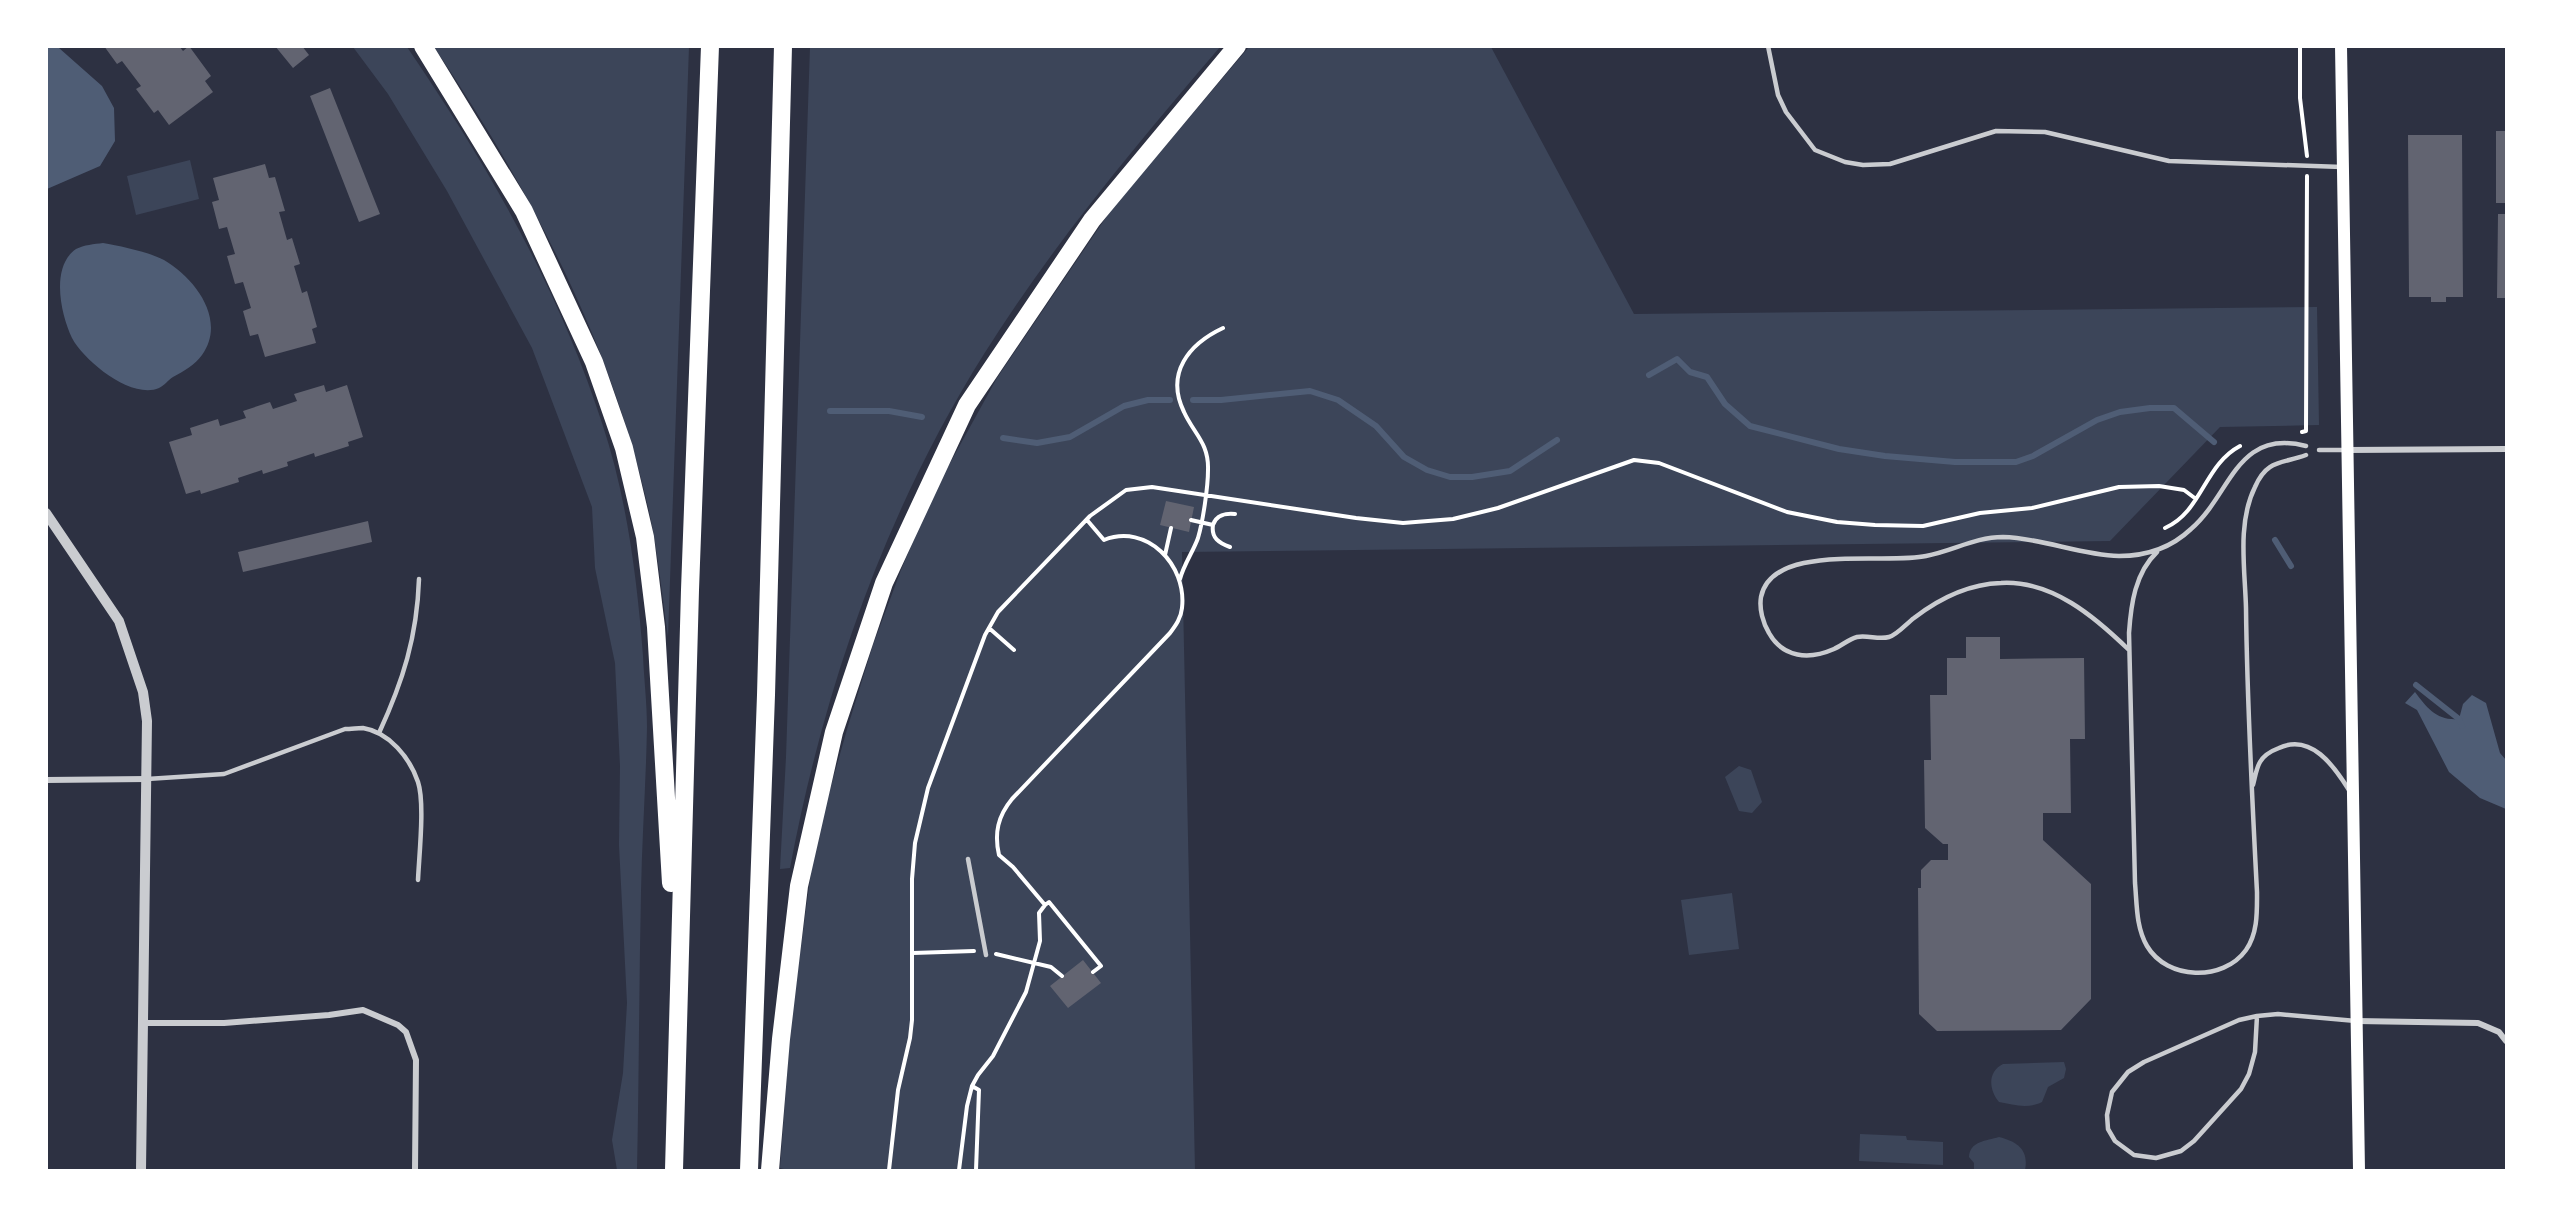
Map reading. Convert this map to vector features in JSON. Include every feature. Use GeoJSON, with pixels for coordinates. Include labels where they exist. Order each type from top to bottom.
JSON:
{"type":"FeatureCollection","features":[{"type":"Feature","properties":{"kind":"highway"},"geometry":{"type":"LineString","coordinates":[[423,46],[524,211],[594,362],[624,448],[645,537],[656,627],[678,1000]]}},
{"type":"Feature","properties":{"kind":"highway"},"geometry":{"type":"LineString","coordinates":[[674,1170],[710,46]]}},
{"type":"Feature","properties":{"kind":"highway"},"geometry":{"type":"LineString","coordinates":[[749,1170],[766,707],[783,46]]}},
{"type":"Feature","properties":{"kind":"highway"},"geometry":{"type":"LineString","coordinates":[[770,1170],[781,1039],[799,886],[834,732],[884,583],[967,405],[1092,220],[1237,46]]}},
{"type":"Feature","properties":{"kind":"main road"},"geometry":{"type":"LineString","coordinates":[[2341,46],[2359,1170]]}},
{"type":"Feature","properties":{"kind":"street"},"geometry":{"type":"LineString","coordinates":[[2347,450],[2506,449]]}},
{"type":"Feature","properties":{"kind":"street"},"geometry":{"type":"LineString","coordinates":[[46,513],[119,621],[143,692],[146,711],[141,1170]]}},
{"type":"Feature","properties":{"kind":"street"},"geometry":{"type":"LineString","coordinates":[[46,780],[147,779]]}},
{"type":"Feature","properties":{"kind":"street"},"geometry":{"type":"LineString","coordinates":[[143,1023],[224,1023],[329,1015],[363,1010],[398,1025],[405,1032],[416,1060],[415,1170]]}},
{"type":"Feature","properties":{"kind":"street"},"geometry":{"type":"LineString","coordinates":[[2356,1021],[2478,1023],[2499,1032],[2506,1041]]}},
{"type":"Feature","properties":{"kind":"lane"},"geometry":{"type":"LineString","coordinates":[[1768,46],[1778,95],[1786,112],[1815,150],[1845,162],[1863,165],[1890,164],[1996,131],[2045,132],[2169,161],[2343,167]]}},
{"type":"Feature","properties":{"kind":"lane"},"geometry":{"type":"LineString","coordinates":[[2306,446],[2291,442],[2272,444],[2255,451],[2240,462],[2192,529],[2146,562],[2139,577],[2131,611],[2129,650],[2138,922],[2141,935],[2156,958],[2178,970],[2204,973],[2228,966],[2247,949],[2253,935],[2257,892],[2251,790],[2244,527],[2249,502],[2261,476],[2269,466],[2282,460],[2306,455]]}},
{"type":"Feature","properties":{"kind":"lane"},"geometry":{"type":"LineString","coordinates":[[2319,450],[2347,450]]}},
{"type":"Feature","properties":{"kind":"lane"},"geometry":{"type":"LineString","coordinates":[[2129,650],[2068,600],[2030,585],[2004,582],[1978,585],[1950,595],[1931,606],[1890,637],[1854,638],[1820,654],[1799,656],[1786,652],[1772,638],[1762,617],[1761,597],[1767,585],[1778,573],[1793,565],[1824,560],[1926,556],[1978,539],[2004,537],[2040,542],[2078,552],[2119,556],[2146,555],[2160,550]]}},
{"type":"Feature","properties":{"kind":"lane"},"geometry":{"type":"LineString","coordinates":[[379,733],[399,688],[409,656],[418,608],[418,579]]}},
{"type":"Feature","properties":{"kind":"lane"},"geometry":{"type":"LineString","coordinates":[[147,779],[224,774],[345,729],[363,728],[379,733],[401,750],[418,782],[420,798],[418,880]]}},
{"type":"Feature","properties":{"kind":"lane"},"geometry":{"type":"LineString","coordinates":[[2251,790],[2260,763],[2265,757],[2281,746],[2293,744],[2310,747],[2336,769],[2349,790],[2353,806]]}},
{"type":"Feature","properties":{"kind":"lane"},"geometry":{"type":"LineString","coordinates":[[968,858],[986,953]]}},
{"type":"Feature","properties":{"kind":"lane"},"geometry":{"type":"LineString","coordinates":[[2257,1016],[2255,1052],[2249,1074],[2241,1089],[2194,1141],[2181,1152],[2156,1158],[2134,1155],[2115,1142],[2108,1129],[2109,1101],[2118,1083],[2128,1072],[2144,1062],[2239,1020],[2257,1016],[2278,1014],[2356,1021]]}},
{"type":"Feature","properties":{"kind":"path"},"geometry":{"type":"LineString","coordinates":[[2300,46],[2300,98],[2307,146],[2306,431]]}},
{"type":"Feature","properties":{"kind":"path"},"geometry":{"type":"LineString","coordinates":[[1045,905],[1013,867],[999,855],[997,834],[1003,810],[1170,633],[1180,619],[1182,609],[1180,580],[1184,563],[1198,538],[1208,472],[1206,448],[1183,412],[1179,378],[1183,363],[1196,344],[1223,328]]}},
{"type":"Feature","properties":{"kind":"path"},"geometry":{"type":"LineString","coordinates":[[889,1170],[898,1090],[910,1038],[913,953],[912,879],[919,819],[928,788],[989,628],[998,612],[1087,520],[1126,490],[1138,487],[1205,495],[1356,519],[1422,523],[1453,519],[1498,508],[1620,464],[1646,460],[1692,475],[1787,512],[1837,522],[1875,525],[1923,526],[1980,513],[2032,508],[2119,487],[2159,486],[2184,490],[2196,499],[2183,516],[2165,528]]}},
{"type":"Feature","properties":{"kind":"path"},"geometry":{"type":"LineString","coordinates":[[1230,547],[1215,538],[1213,525],[1218,517],[1227,513],[1236,514]]}},
{"type":"Feature","properties":{"kind":"path"},"geometry":{"type":"LineString","coordinates":[[1087,520],[1104,540],[1118,536],[1134,536],[1152,544],[1165,555],[1180,580]]}},
{"type":"Feature","properties":{"kind":"path"},"geometry":{"type":"LineString","coordinates":[[1191,520],[1213,525]]}},
{"type":"Feature","properties":{"kind":"path"},"geometry":{"type":"LineString","coordinates":[[1165,555],[1171,528]]}},
{"type":"Feature","properties":{"kind":"path"},"geometry":{"type":"LineString","coordinates":[[989,628],[1014,650]]}},
{"type":"Feature","properties":{"kind":"path"},"geometry":{"type":"LineString","coordinates":[[959,1170],[967,1106],[972,1086],[993,1056],[1019,1009],[1040,941],[1039,913],[1049,902],[1101,966],[1093,972]]}},
{"type":"Feature","properties":{"kind":"path"},"geometry":{"type":"LineString","coordinates":[[913,953],[986,953],[1051,967],[1062,976]]}},
{"type":"Feature","properties":{"kind":"path"},"geometry":{"type":"LineString","coordinates":[[972,1086],[980,1090],[976,1170]]}},
{"type":"Feature","properties":{"kind":"shaded area"},"geometry":{"type":"Polygon","coordinates":[[[47,46],[59,48],[102,86],[114,108],[115,141],[100,166],[47,189],[47,46]]]}},
{"type":"Feature","properties":{"kind":"shaded area"},"geometry":{"type":"Polygon","coordinates":[[[353,47],[407,47],[437,91],[492,182],[542,275],[584,373],[611,451],[630,538],[638,597],[647,718],[641,892],[637,1170],[617,1170],[612,1140],[623,1073],[627,1003],[619,845],[620,766],[615,663],[595,568],[592,507],[532,348],[447,191],[388,94],[353,47]]]}},
{"type":"Feature","properties":{"kind":"shaded area"},"geometry":{"type":"Polygon","coordinates":[[[434,47],[689,47],[668,637],[649,511],[633,448],[590,327],[534,212],[503,156],[434,47]]]}},
{"type":"Feature","properties":{"kind":"shaded area"},"geometry":{"type":"Polygon","coordinates":[[[810,47],[1220,47],[1096,196],[1038,273],[984,354],[949,413],[917,475],[863,602],[840,667],[821,733],[790,868],[780,869],[786,757],[810,47]]]}},
{"type":"Feature","properties":{"kind":"shaded area"},"geometry":{"type":"Polygon","coordinates":[[[1249,47],[1491,47],[1634,314],[2317,307],[2319,425],[2220,427],[2110,541],[1182,552],[1195,1170],[787,1170],[780,1168],[791,1021],[811,872],[827,800],[848,726],[873,645],[901,570],[933,494],[997,378],[1111,210],[1249,47]]]}},
{"type":"Feature","properties":{"kind":"shaded area"},"geometry":{"type":"Polygon","coordinates":[[[190,160],[199,199],[136,215],[127,176],[190,160]]]}},
{"type":"Feature","properties":{"kind":"shaded area"},"geometry":{"type":"Polygon","coordinates":[[[103,243],[143,252],[164,260],[187,278],[204,301],[211,328],[209,342],[193,365],[159,388],[148,390],[136,388],[123,384],[110,376],[78,347],[68,328],[60,292],[63,267],[68,257],[76,249],[103,243]]]}},
{"type":"Feature","properties":{"kind":"shaded area"},"geometry":{"type":"Polygon","coordinates":[[[2415,692],[2433,712],[2451,719],[2459,719],[2463,704],[2472,695],[2486,703],[2500,753],[2506,760],[2506,809],[2480,798],[2449,772],[2417,710],[2405,703],[2415,692]]]}},
{"type":"Feature","properties":{"kind":"shaded area"},"geometry":{"type":"Polygon","coordinates":[[[1739,766],[1751,770],[1762,802],[1752,813],[1739,811],[1725,777],[1739,766]]]}},
{"type":"Feature","properties":{"kind":"shaded area"},"geometry":{"type":"Polygon","coordinates":[[[1732,893],[1739,949],[1689,955],[1681,900],[1732,893]]]}},
{"type":"Feature","properties":{"kind":"shaded area"},"geometry":{"type":"Polygon","coordinates":[[[2064,1062],[2066,1069],[2064,1078],[2048,1087],[2042,1102],[2026,1106],[1999,1102],[1993,1092],[1992,1076],[2003,1064],[2064,1062]]]}},
{"type":"Feature","properties":{"kind":"shaded area"},"geometry":{"type":"Polygon","coordinates":[[[1860,1134],[1906,1136],[1907,1140],[1943,1142],[1943,1165],[1859,1161],[1860,1134]]]}},
{"type":"Feature","properties":{"kind":"shaded area"},"geometry":{"type":"Polygon","coordinates":[[[1999,1137],[2012,1141],[2021,1148],[2025,1157],[2025,1170],[1974,1170],[1974,1163],[1969,1157],[1972,1148],[1980,1142],[1999,1137]]]}},
{"type":"Feature","properties":{"kind":"building"},"geometry":{"type":"Polygon","coordinates":[[[104,46],[179,46],[183,51],[189,46],[211,76],[205,81],[213,92],[169,125],[158,110],[154,113],[136,89],[141,86],[122,61],[117,64],[104,46]]]}},
{"type":"Feature","properties":{"kind":"building"},"geometry":{"type":"Polygon","coordinates":[[[275,46],[302,46],[309,55],[293,68],[275,46]]]}},
{"type":"Feature","properties":{"kind":"building"},"geometry":{"type":"Polygon","coordinates":[[[330,88],[380,214],[359,222],[310,96],[330,88]]]}},
{"type":"Feature","properties":{"kind":"building"},"geometry":{"type":"Polygon","coordinates":[[[2496,131],[2506,131],[2506,203],[2496,203],[2496,131]]]}},
{"type":"Feature","properties":{"kind":"building"},"geometry":{"type":"Polygon","coordinates":[[[2408,135],[2462,135],[2463,297],[2446,297],[2446,302],[2431,302],[2431,297],[2409,297],[2408,135]]]}},
{"type":"Feature","properties":{"kind":"building"},"geometry":{"type":"Polygon","coordinates":[[[265,164],[269,178],[275,177],[285,211],[279,212],[287,240],[292,238],[300,264],[294,266],[302,293],[307,291],[317,327],[312,329],[316,343],[265,357],[258,334],[250,336],[243,311],[251,308],[243,282],[235,284],[227,256],[235,254],[227,227],[219,229],[212,202],[219,200],[213,178],[265,164]]]}},
{"type":"Feature","properties":{"kind":"building"},"geometry":{"type":"Polygon","coordinates":[[[2498,214],[2506,214],[2506,298],[2497,298],[2498,214]]]}},
{"type":"Feature","properties":{"kind":"building"},"geometry":{"type":"Polygon","coordinates":[[[324,385],[326,392],[347,385],[363,437],[348,442],[349,446],[315,457],[314,453],[287,462],[288,466],[263,474],[262,470],[238,478],[239,482],[201,494],[200,490],[186,494],[169,442],[192,435],[190,428],[218,419],[220,426],[246,418],[243,411],[270,402],[273,409],[297,401],[294,394],[324,385]]]}},
{"type":"Feature","properties":{"kind":"building"},"geometry":{"type":"Polygon","coordinates":[[[1166,501],[1194,507],[1189,532],[1160,525],[1166,501]]]}},
{"type":"Feature","properties":{"kind":"building"},"geometry":{"type":"Polygon","coordinates":[[[368,521],[372,542],[243,572],[238,552],[368,521]]]}},
{"type":"Feature","properties":{"kind":"building"},"geometry":{"type":"Polygon","coordinates":[[[1966,637],[2000,637],[2000,659],[2084,658],[2085,739],[2070,739],[2071,813],[2043,813],[2043,840],[2091,884],[2091,999],[2061,1030],[1937,1031],[1919,1014],[1918,888],[1921,888],[1921,870],[1931,860],[1948,860],[1948,844],[1943,844],[1925,828],[1924,760],[1931,760],[1930,695],[1947,695],[1947,658],[1966,658],[1966,637]]]}},
{"type":"Feature","properties":{"kind":"building"},"geometry":{"type":"Polygon","coordinates":[[[1083,960],[1101,983],[1068,1008],[1050,986],[1083,960]]]}},
{"type":"Feature","properties":{"kind":"waterway"},"geometry":{"type":"LineString","coordinates":[[1649,375],[1677,359],[1690,372],[1707,377],[1725,404],[1750,426],[1839,449],[1885,456],[1955,462],[2016,462],[2033,456],[2097,420],[2120,412],[2150,408],[2174,408],[2214,442]]}},
{"type":"Feature","properties":{"kind":"waterway"},"geometry":{"type":"LineString","coordinates":[[1193,400],[1221,400],[1310,391],[1338,400],[1376,426],[1404,457],[1427,470],[1450,477],[1472,477],[1510,471],[1557,440]]}},
{"type":"Feature","properties":{"kind":"waterway"},"geometry":{"type":"LineString","coordinates":[[1003,438],[1037,443],[1070,437],[1124,406],[1148,400],[1170,400]]}},
{"type":"Feature","properties":{"kind":"waterway"},"geometry":{"type":"LineString","coordinates":[[830,411],[889,411],[922,417]]}},
{"type":"Feature","properties":{"kind":"waterway"},"geometry":{"type":"LineString","coordinates":[[2275,540],[2291,566]]}},
{"type":"Feature","properties":{"kind":"waterway"},"geometry":{"type":"LineString","coordinates":[[2416,685],[2459,719],[2462,726]]}}]}
